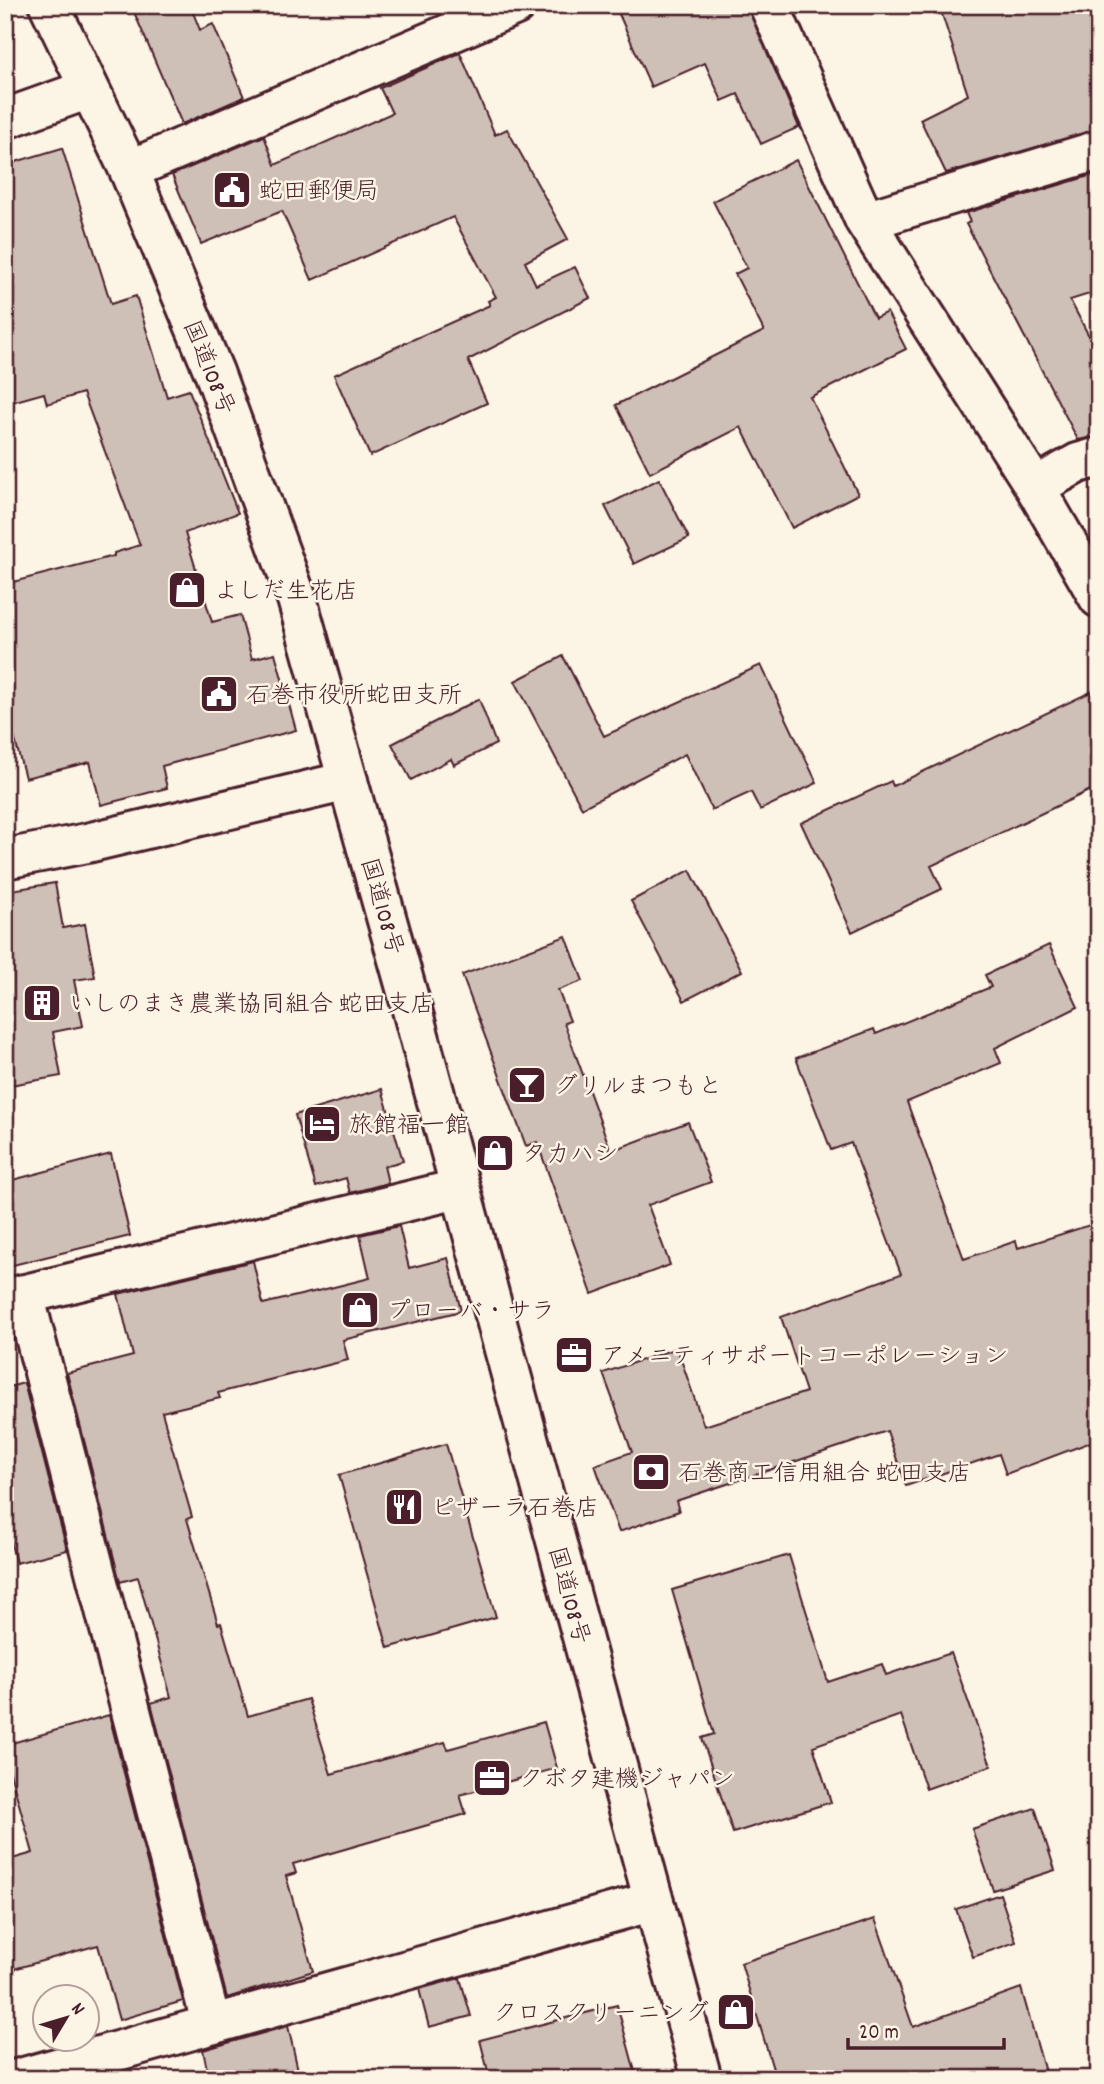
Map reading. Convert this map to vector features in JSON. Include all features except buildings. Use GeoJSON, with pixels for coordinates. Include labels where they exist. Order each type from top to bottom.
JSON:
{"type":"FeatureCollection","features":[{"type":"Feature","properties":{"kind":"main road","name":"国道108号"},"geometry":{"type":"LineString","coordinates":[[49,5],[129,170],[214,372],[297,598],[702,2079]]}},
{"type":"Feature","properties":{"kind":"main road"},"geometry":{"type":"LineString","coordinates":[[129,170],[516,5]]}},
{"type":"Feature","properties":{"kind":"main road"},"geometry":{"type":"LineString","coordinates":[[769,5],[865,221],[1035,487],[1099,598]]}},
{"type":"Feature","properties":{"kind":"main road"},"geometry":{"type":"LineString","coordinates":[[5,119],[89,89]]}},
{"type":"Feature","properties":{"kind":"main road"},"geometry":{"type":"LineString","coordinates":[[865,221],[1099,150]]}},
{"type":"Feature","properties":{"kind":"main road"},"geometry":{"type":"LineString","coordinates":[[1035,487],[1077,463],[1099,457]]}},
{"type":"Feature","properties":{"kind":"main road"},"geometry":{"type":"LineString","coordinates":[[5,859],[87,843],[348,780]]}},
{"type":"Feature","properties":{"kind":"main road"},"geometry":{"type":"LineString","coordinates":[[211,2023],[15,1296],[458,1189]]}},
{"type":"Feature","properties":{"kind":"main road"},"geometry":{"type":"LineString","coordinates":[[39,2076],[211,2023],[654,1901]]}},
{"type":"Feature","properties":{"kind":"place","name":"蛇田郵便局"},"geometry":{"type":"Point","coordinates":[232,190]}},
{"type":"Feature","properties":{"kind":"place","name":"よしだ生花店"},"geometry":{"type":"Point","coordinates":[187,590]}},
{"type":"Feature","properties":{"kind":"place","name":"石巻市役所蛇田支所"},"geometry":{"type":"Point","coordinates":[219,694]}},
{"type":"Feature","properties":{"kind":"place","name":"いしのまき農業協同組合 蛇田支店"},"geometry":{"type":"Point","coordinates":[42,1003]}},
{"type":"Feature","properties":{"kind":"place","name":"グリルまつもと"},"geometry":{"type":"Point","coordinates":[527,1085]}},
{"type":"Feature","properties":{"kind":"place","name":"旅館福一館"},"geometry":{"type":"Point","coordinates":[322,1124]}},
{"type":"Feature","properties":{"kind":"place","name":"タカハシ"},"geometry":{"type":"Point","coordinates":[495,1153]}},
{"type":"Feature","properties":{"kind":"place","name":"プローバ・サラ"},"geometry":{"type":"Point","coordinates":[360,1310]}},
{"type":"Feature","properties":{"kind":"place","name":"アメニティサポートコーポレーション"},"geometry":{"type":"Point","coordinates":[574,1355]}},
{"type":"Feature","properties":{"kind":"place","name":"石巻商工信用組合 蛇田支店"},"geometry":{"type":"Point","coordinates":[651,1472]}},
{"type":"Feature","properties":{"kind":"place","name":"ピザーラ石巻店"},"geometry":{"type":"Point","coordinates":[404,1507]}},
{"type":"Feature","properties":{"kind":"place","name":"クボタ建機ジャパン"},"geometry":{"type":"Point","coordinates":[492,1778]}},
{"type":"Feature","properties":{"kind":"place","name":"クロスクリーニング"},"geometry":{"type":"Point","coordinates":[736,2012]}}]}
